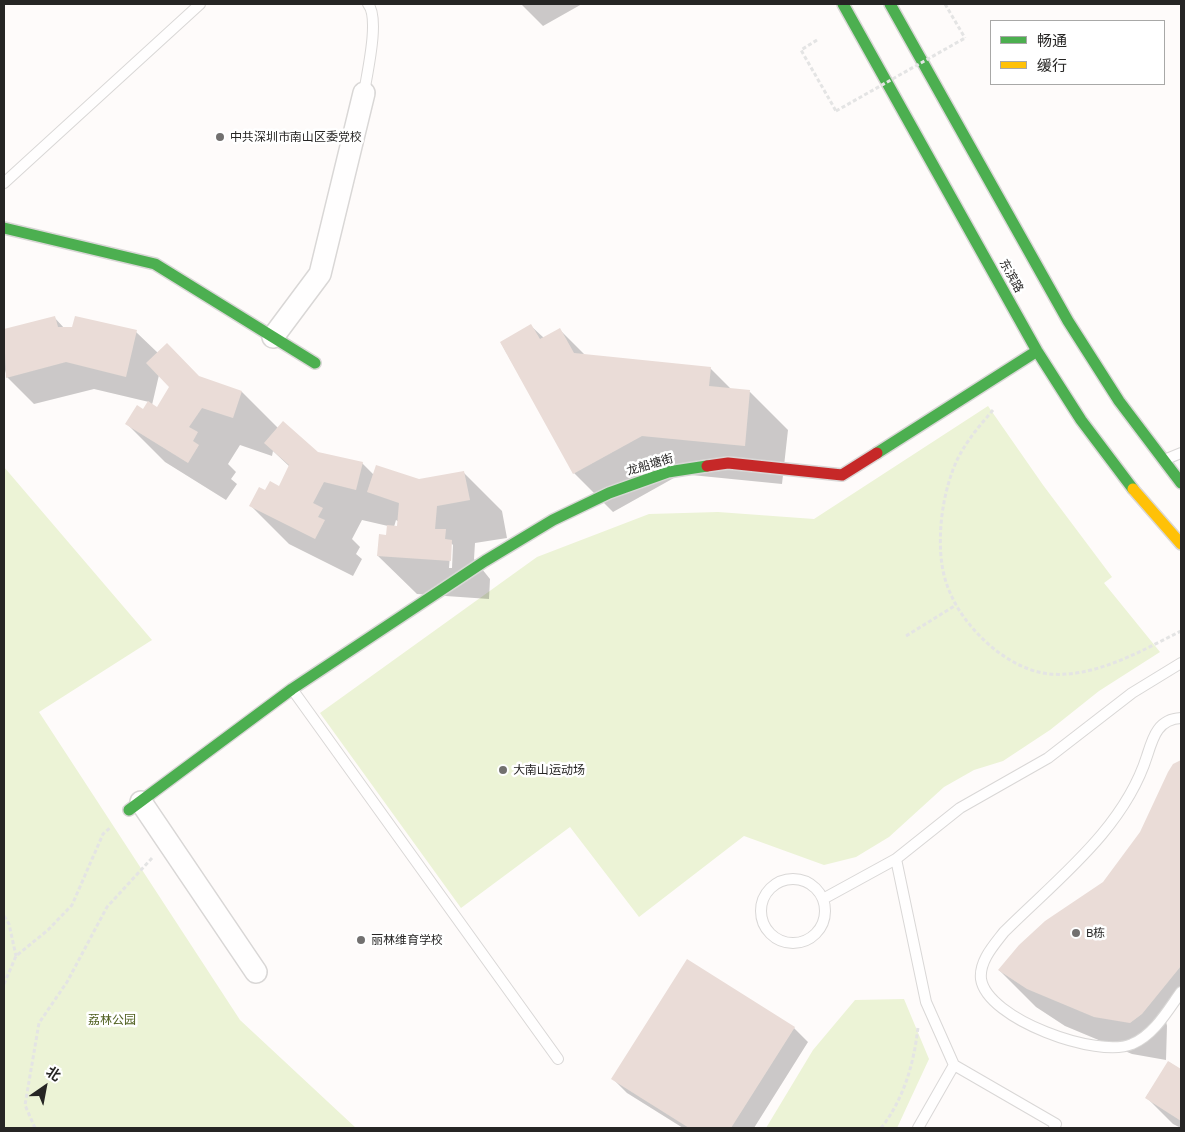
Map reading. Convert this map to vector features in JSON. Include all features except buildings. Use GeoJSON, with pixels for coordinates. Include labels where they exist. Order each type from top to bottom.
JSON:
{"type":"FeatureCollection","features":[{"type":"Feature","properties":{"kind":"street","name":"东滨路"},"geometry":{"type":"LineString","coordinates":[[843,4],[1037,351],[1081,420],[1134,490],[1181,544]]}},
{"type":"Feature","properties":{"kind":"street"},"geometry":{"type":"LineString","coordinates":[[890,4],[1068,321],[1119,401],[1181,483]]}},
{"type":"Feature","properties":{"kind":"street"},"geometry":{"type":"LineString","coordinates":[[273,337],[320,274],[364,93]]}},
{"type":"Feature","properties":{"kind":"street"},"geometry":{"type":"LineString","coordinates":[[4,228],[155,264],[315,363]]}},
{"type":"Feature","properties":{"kind":"street","name":"龙船塘街"},"geometry":{"type":"LineString","coordinates":[[135,806],[292,689],[485,561],[553,520],[609,493],[668,472],[728,464],[842,475],[1037,351]]}},
{"type":"Feature","properties":{"kind":"street"},"geometry":{"type":"LineString","coordinates":[[135,806],[167,841],[256,972]]}},
{"type":"Feature","properties":{"kind":"lane"},"geometry":{"type":"LineString","coordinates":[[4,182],[200,4]]}},
{"type":"Feature","properties":{"kind":"lane"},"geometry":{"type":"LineString","coordinates":[[364,93],[374,22],[372,8],[368,4]]}},
{"type":"Feature","properties":{"kind":"lane"},"geometry":{"type":"LineString","coordinates":[[1163,461],[1181,453]]}},
{"type":"Feature","properties":{"kind":"lane"},"geometry":{"type":"LineString","coordinates":[[823,899],[896,859],[960,808],[1048,758],[1132,693],[1181,664]]}},
{"type":"Feature","properties":{"kind":"lane"},"geometry":{"type":"LineString","coordinates":[[292,689],[558,1059]]}},
{"type":"Feature","properties":{"kind":"lane"},"geometry":{"type":"LineString","coordinates":[[1181,718],[1172,718],[1161,725],[1152,741],[1133,790],[1118,815],[1004,932],[983,965],[981,978],[985,991],[1003,1010],[1034,1028],[1090,1046],[1111,1049],[1132,1044],[1151,1031],[1181,992]]}},
{"type":"Feature","properties":{"kind":"lane"},"geometry":{"type":"LineString","coordinates":[[896,859],[926,1002],[954,1065],[1056,1124],[1054,1128]]}},
{"type":"Feature","properties":{"kind":"lane"},"geometry":{"type":"LineString","coordinates":[[788,880],[799,880],[809,884],[823,899],[825,909],[822,925],[812,937],[803,941],[793,943],[783,941],[774,936],[762,919],[761,908],[770,889],[788,880]]}},
{"type":"Feature","properties":{"kind":"lane"},"geometry":{"type":"LineString","coordinates":[[918,1128],[954,1065]]}},
{"type":"Feature","properties":{"kind":"path"},"geometry":{"type":"LineString","coordinates":[[817,40],[801,50],[836,111],[965,38],[945,4]]}},
{"type":"Feature","properties":{"kind":"path"},"geometry":{"type":"LineString","coordinates":[[997,406],[964,447],[953,471],[945,498],[941,531],[941,558],[947,585],[956,605],[969,625],[988,644],[1013,662],[1048,674],[1080,672],[1108,665],[1181,631]]}},
{"type":"Feature","properties":{"kind":"path"},"geometry":{"type":"LineString","coordinates":[[906,636],[956,605]]}},
{"type":"Feature","properties":{"kind":"path"},"geometry":{"type":"LineString","coordinates":[[4,984],[16,956],[48,930],[72,905],[103,834],[135,806]]}},
{"type":"Feature","properties":{"kind":"path"},"geometry":{"type":"LineString","coordinates":[[35,1128],[25,1105],[39,1023],[68,982],[107,907],[167,841]]}},
{"type":"Feature","properties":{"kind":"path"},"geometry":{"type":"LineString","coordinates":[[4,916],[9,924],[16,956]]}},
{"type":"Feature","properties":{"kind":"path"},"geometry":{"type":"LineString","coordinates":[[881,1128],[899,1100],[914,1061],[920,1016],[926,1002]]}},
{"type":"Feature","properties":{"kind":"green space"},"geometry":{"type":"Polygon","coordinates":[[[988,406],[1043,485],[1112,577],[1104,583],[1160,652],[1099,691],[1050,730],[1003,761],[974,770],[944,787],[889,837],[856,857],[824,865],[744,836],[639,917],[570,827],[461,908],[320,713],[537,557],[649,514],[718,512],[814,519],[988,406]]]}},
{"type":"Feature","properties":{"kind":"green space","name":"荔林公园"},"geometry":{"type":"Polygon","coordinates":[[[4,467],[152,640],[39,712],[240,1020],[356,1128],[4,1128],[4,467]]]}},
{"type":"Feature","properties":{"kind":"green space"},"geometry":{"type":"Polygon","coordinates":[[[904,999],[929,1059],[897,1128],[766,1128],[813,1050],[855,1000],[904,999]]]}},
{"type":"Feature","properties":{"kind":"traffic: fast"},"geometry":{"type":"LineString","coordinates":[[843,4],[1037,351],[1081,420],[1133,489]]}},
{"type":"Feature","properties":{"kind":"traffic: fast"},"geometry":{"type":"LineString","coordinates":[[890,4],[1068,321],[1119,401],[1181,483]]}},
{"type":"Feature","properties":{"kind":"traffic: fast"},"geometry":{"type":"LineString","coordinates":[[4,228],[155,264],[315,363]]}},
{"type":"Feature","properties":{"kind":"traffic: fast"},"geometry":{"type":"LineString","coordinates":[[877,453],[1037,351]]}},
{"type":"Feature","properties":{"kind":"traffic: fast"},"geometry":{"type":"LineString","coordinates":[[129,810],[292,689],[485,561],[553,520],[609,493],[668,472],[707,466]]}},
{"type":"Feature","properties":{"kind":"traffic: slow"},"geometry":{"type":"LineString","coordinates":[[1133,489],[1181,544]]}},
{"type":"Feature","properties":{"kind":"traffic: jam"},"geometry":{"type":"LineString","coordinates":[[707,466],[728,463],[842,475],[877,453]]}},
{"type":"Feature","properties":{"kind":"place","name":"中共深圳市南山区委党校"},"geometry":{"type":"Point","coordinates":[220,137]}},
{"type":"Feature","properties":{"kind":"place","name":"大南山运动场"},"geometry":{"type":"Point","coordinates":[503,770]}},
{"type":"Feature","properties":{"kind":"place","name":"B栋"},"geometry":{"type":"Point","coordinates":[1076,933]}},
{"type":"Feature","properties":{"kind":"place","name":"丽林维育学校"},"geometry":{"type":"Point","coordinates":[361,940]}}]}
